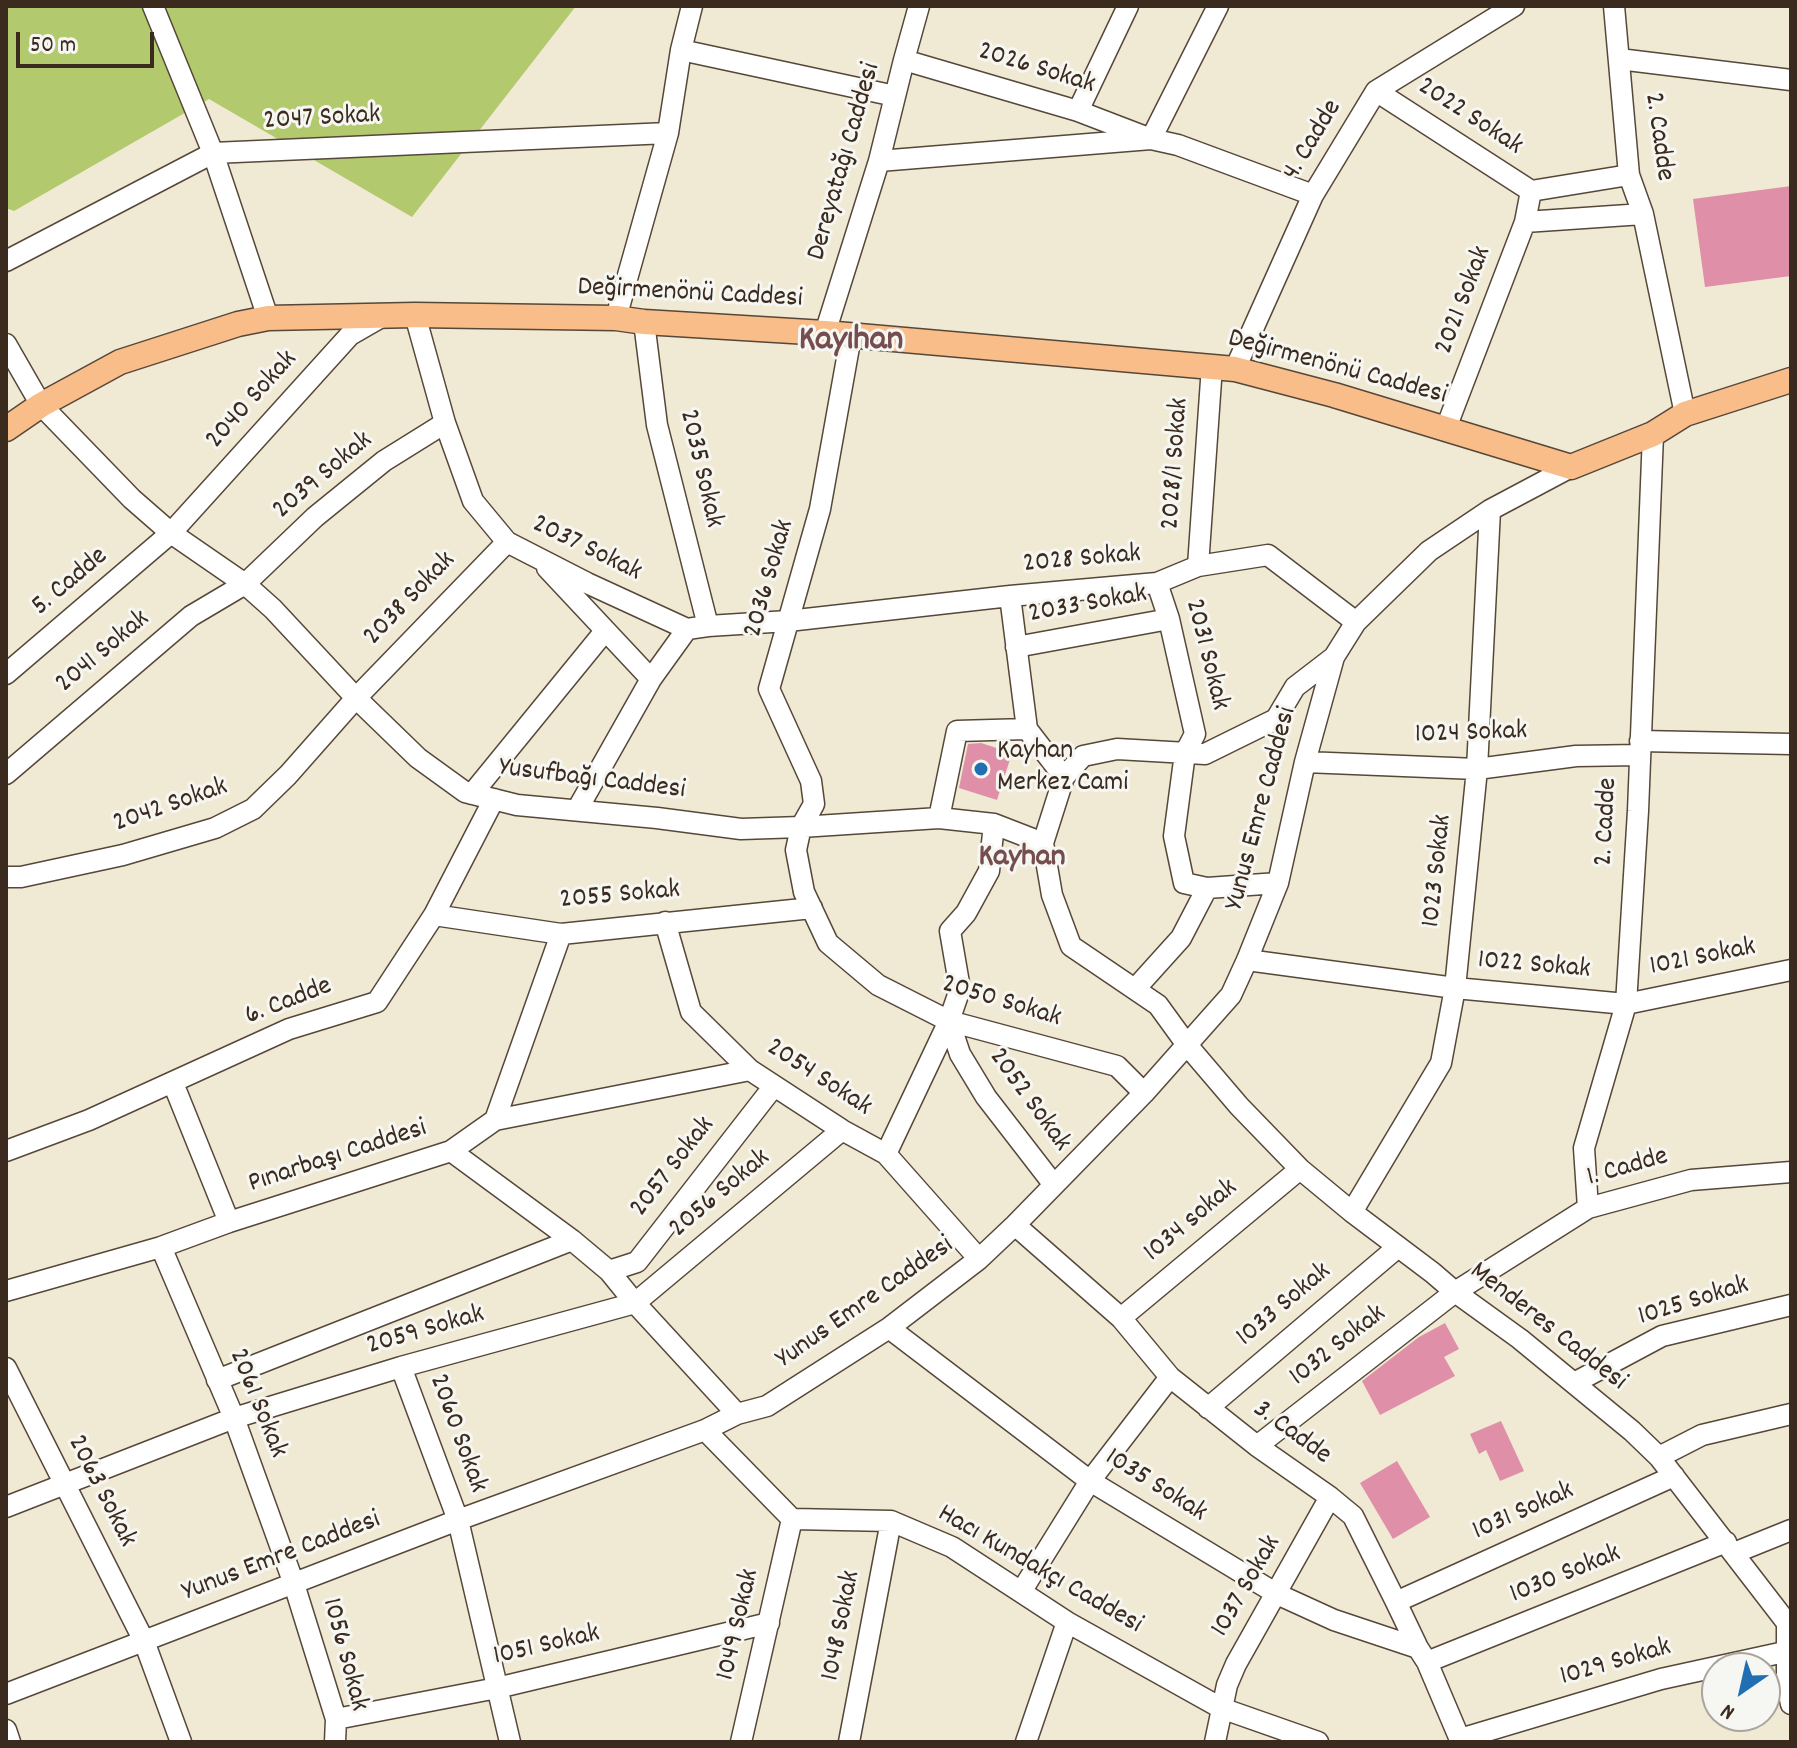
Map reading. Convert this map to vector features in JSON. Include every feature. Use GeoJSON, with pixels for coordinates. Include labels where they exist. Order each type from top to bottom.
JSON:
{"type":"FeatureCollection","features":[{"type":"Feature","properties":{"kind":"main road","name":"Değirmenönü Caddesi"},"geometry":{"type":"LineString","coordinates":[[6,429],[41,405],[120,362],[238,324],[268,318],[415,315],[616,318],[1224,368],[1334,395],[1571,467]]}},
{"type":"Feature","properties":{"kind":"main road"},"geometry":{"type":"LineString","coordinates":[[1571,467],[1653,434],[1685,414],[1791,380]]}},
{"type":"Feature","properties":{"kind":"street"},"geometry":{"type":"LineString","coordinates":[[153,6],[213,153],[268,318]]}},
{"type":"Feature","properties":{"kind":"street"},"geometry":{"type":"LineString","coordinates":[[616,318],[668,133],[681,50],[692,6]]}},
{"type":"Feature","properties":{"kind":"street","name":"Dereyatağı Caddesi"},"geometry":{"type":"LineString","coordinates":[[825,333],[879,161],[919,6]]}},
{"type":"Feature","properties":{"kind":"street"},"geometry":{"type":"LineString","coordinates":[[1078,111],[1128,6]]}},
{"type":"Feature","properties":{"kind":"street"},"geometry":{"type":"LineString","coordinates":[[1151,139],[1218,6]]}},
{"type":"Feature","properties":{"kind":"street","name":"4. Cadde"},"geometry":{"type":"LineString","coordinates":[[1224,368],[1313,195],[1376,91],[1514,6]]}},
{"type":"Feature","properties":{"kind":"street","name":"2. Cadde"},"geometry":{"type":"LineString","coordinates":[[1614,6],[1629,175],[1643,214],[1685,414]]}},
{"type":"Feature","properties":{"kind":"street"},"geometry":{"type":"LineString","coordinates":[[681,50],[895,96]]}},
{"type":"Feature","properties":{"kind":"street"},"geometry":{"type":"LineString","coordinates":[[1619,59],[1791,80]]}},
{"type":"Feature","properties":{"kind":"street","name":"2026 Sokak"},"geometry":{"type":"LineString","coordinates":[[904,60],[1078,111],[1151,139]]}},
{"type":"Feature","properties":{"kind":"street","name":"2022 Sokak"},"geometry":{"type":"LineString","coordinates":[[1376,91],[1531,191]]}},
{"type":"Feature","properties":{"kind":"street","name":"2047 Sokak"},"geometry":{"type":"LineString","coordinates":[[6,261],[213,153],[668,133]]}},
{"type":"Feature","properties":{"kind":"street"},"geometry":{"type":"LineString","coordinates":[[879,161],[1151,139],[1178,145],[1313,195]]}},
{"type":"Feature","properties":{"kind":"street"},"geometry":{"type":"LineString","coordinates":[[1531,191],[1629,175]]}},
{"type":"Feature","properties":{"kind":"street","name":"2021 Sokak"},"geometry":{"type":"LineString","coordinates":[[1446,428],[1525,222],[1531,191]]}},
{"type":"Feature","properties":{"kind":"street"},"geometry":{"type":"LineString","coordinates":[[1525,222],[1643,214]]}},
{"type":"Feature","properties":{"kind":"street","name":"2037 Sokak"},"geometry":{"type":"LineString","coordinates":[[415,315],[445,423],[473,501],[507,542],[687,629]]}},
{"type":"Feature","properties":{"kind":"street","name":"2040 Sokak"},"geometry":{"type":"LineString","coordinates":[[171,533],[350,335],[383,316]]}},
{"type":"Feature","properties":{"kind":"street","name":"2035 Sokak"},"geometry":{"type":"LineString","coordinates":[[644,322],[657,425],[708,626]]}},
{"type":"Feature","properties":{"kind":"street","name":"2036 Sokak"},"geometry":{"type":"LineString","coordinates":[[801,827],[814,804],[811,781],[769,689],[820,509],[851,336]]}},
{"type":"Feature","properties":{"kind":"street","name":"Yusufbağı Caddesi"},"geometry":{"type":"LineString","coordinates":[[6,344],[41,405],[132,499],[171,533],[245,584],[418,758],[465,792],[517,805],[741,829],[939,818],[994,824],[1043,843]]}},
{"type":"Feature","properties":{"kind":"street","name":"2028/1 Sokak"},"geometry":{"type":"LineString","coordinates":[[1198,566],[1224,368]]}},
{"type":"Feature","properties":{"kind":"street","name":"2039 Sokak"},"geometry":{"type":"LineString","coordinates":[[245,584],[315,517],[384,461],[445,423]]}},
{"type":"Feature","properties":{"kind":"street","name":"2. Cadde"},"geometry":{"type":"LineString","coordinates":[[1588,1208],[1584,1148],[1626,1004],[1638,811],[1653,434]]}},
{"type":"Feature","properties":{"kind":"street","name":"Yunus Emre Caddesi"},"geometry":{"type":"LineString","coordinates":[[6,1694],[458,1520],[705,1430],[737,1414],[767,1406],[889,1328],[979,1259],[1144,1093],[1231,995],[1278,883],[1305,762],[1334,657],[1356,622],[1429,551],[1490,510],[1571,467]]}},
{"type":"Feature","properties":{"kind":"street","name":"1023 Sokak"},"geometry":{"type":"LineString","coordinates":[[1352,1212],[1441,1063],[1455,988],[1477,769],[1490,510]]}},
{"type":"Feature","properties":{"kind":"street","name":"5. Cadde"},"geometry":{"type":"LineString","coordinates":[[6,674],[171,533]]}},
{"type":"Feature","properties":{"kind":"street","name":"2038 Sokak"},"geometry":{"type":"LineString","coordinates":[[356,698],[507,542]]}},
{"type":"Feature","properties":{"kind":"street","name":"2028 Sokak"},"geometry":{"type":"LineString","coordinates":[[788,621],[1157,583],[1198,566],[1268,555],[1356,622]]}},
{"type":"Feature","properties":{"kind":"street"},"geometry":{"type":"LineString","coordinates":[[539,560],[651,679]]}},
{"type":"Feature","properties":{"kind":"street","name":"2031 Sokak"},"geometry":{"type":"LineString","coordinates":[[1157,583],[1169,619],[1195,734],[1185,753],[1174,836],[1184,883],[1207,888]]}},
{"type":"Feature","properties":{"kind":"street","name":"2041 Sokak"},"geometry":{"type":"LineString","coordinates":[[6,774],[191,616],[245,584]]}},
{"type":"Feature","properties":{"kind":"street"},"geometry":{"type":"LineString","coordinates":[[1010,596],[1027,729],[1064,777]]}},
{"type":"Feature","properties":{"kind":"street","name":"2033 Sokak"},"geometry":{"type":"LineString","coordinates":[[1016,647],[1169,619]]}},
{"type":"Feature","properties":{"kind":"street"},"geometry":{"type":"LineString","coordinates":[[577,810],[651,679],[687,629],[788,621]]}},
{"type":"Feature","properties":{"kind":"street"},"geometry":{"type":"LineString","coordinates":[[472,794],[605,631]]}},
{"type":"Feature","properties":{"kind":"street"},"geometry":{"type":"LineString","coordinates":[[1187,1045],[1158,1005],[1071,946],[1052,895],[1043,843],[1064,777],[1083,756],[1117,749],[1205,754],[1276,719],[1295,687],[1334,657]]}},
{"type":"Feature","properties":{"kind":"street","name":"2042 Sokak"},"geometry":{"type":"LineString","coordinates":[[6,877],[21,877],[123,855],[215,828],[253,809],[288,775],[356,698]]}},
{"type":"Feature","properties":{"kind":"street"},"geometry":{"type":"LineString","coordinates":[[939,818],[957,731],[1027,729]]}},
{"type":"Feature","properties":{"kind":"street","name":"1024 Sokak"},"geometry":{"type":"LineString","coordinates":[[1305,762],[1477,769],[1639,748],[1791,744]]}},
{"type":"Feature","properties":{"kind":"street","name":"6. Cadde"},"geometry":{"type":"LineString","coordinates":[[6,1151],[89,1120],[289,1029],[377,1002],[434,915],[494,799]]}},
{"type":"Feature","properties":{"kind":"street"},"geometry":{"type":"LineString","coordinates":[[886,1154],[949,1021],[960,989],[950,931],[966,913],[989,871],[994,824]]}},
{"type":"Feature","properties":{"kind":"street","name":"2050 Sokak"},"geometry":{"type":"LineString","coordinates":[[801,827],[796,850],[804,892],[828,943],[878,985],[949,1021],[1117,1066],[1144,1093]]}},
{"type":"Feature","properties":{"kind":"street"},"geometry":{"type":"LineString","coordinates":[[1135,989],[1181,938],[1207,888],[1278,883]]}},
{"type":"Feature","properties":{"kind":"street","name":"2055 Sokak"},"geometry":{"type":"LineString","coordinates":[[434,915],[561,934],[812,908]]}},
{"type":"Feature","properties":{"kind":"street","name":"2054 Sokak"},"geometry":{"type":"LineString","coordinates":[[665,922],[691,1012],[750,1070],[842,1130],[886,1154],[979,1259]]}},
{"type":"Feature","properties":{"kind":"street"},"geometry":{"type":"LineString","coordinates":[[495,1120],[561,934]]}},
{"type":"Feature","properties":{"kind":"street","name":"1022 Sokak"},"geometry":{"type":"LineString","coordinates":[[1247,960],[1455,988],[1626,1004]]}},
{"type":"Feature","properties":{"kind":"street","name":"1021 Sokak"},"geometry":{"type":"LineString","coordinates":[[1626,1004],[1791,970]]}},
{"type":"Feature","properties":{"kind":"street","name":"2052 Sokak"},"geometry":{"type":"LineString","coordinates":[[949,1021],[960,1054],[986,1097],[1054,1185]]}},
{"type":"Feature","properties":{"kind":"street","name":"Menderes Caddesi"},"geometry":{"type":"LineString","coordinates":[[1187,1045],[1239,1106],[1300,1169],[1455,1292],[1520,1339],[1659,1457],[1789,1622],[1790,1690]]}},
{"type":"Feature","properties":{"kind":"street"},"geometry":{"type":"LineString","coordinates":[[451,1151],[495,1120],[750,1070]]}},
{"type":"Feature","properties":{"kind":"street"},"geometry":{"type":"LineString","coordinates":[[173,1083],[229,1222]]}},
{"type":"Feature","properties":{"kind":"street","name":"2057 Sokak"},"geometry":{"type":"LineString","coordinates":[[609,1271],[637,1262],[774,1086]]}},
{"type":"Feature","properties":{"kind":"street","name":"2056 Sokak"},"geometry":{"type":"LineString","coordinates":[[635,1303],[842,1130]]}},
{"type":"Feature","properties":{"kind":"street","name":"Pınarbaşı Caddesi"},"geometry":{"type":"LineString","coordinates":[[6,1291],[161,1247],[451,1151],[609,1271],[737,1414]]}},
{"type":"Feature","properties":{"kind":"street","name":"1034 sokak"},"geometry":{"type":"LineString","coordinates":[[1121,1318],[1300,1169]]}},
{"type":"Feature","properties":{"kind":"street","name":"1. Cadde"},"geometry":{"type":"LineString","coordinates":[[1455,1292],[1588,1208],[1691,1180],[1791,1172]]}},
{"type":"Feature","properties":{"kind":"street","name":"3. Cadde"},"geometry":{"type":"LineString","coordinates":[[1015,1225],[1121,1318],[1170,1377],[1353,1516],[1461,1740]]}},
{"type":"Feature","properties":{"kind":"street","name":"2059 Sokak"},"geometry":{"type":"LineString","coordinates":[[217,1380],[572,1240]]}},
{"type":"Feature","properties":{"kind":"street","name":"2061 Sokak"},"geometry":{"type":"LineString","coordinates":[[161,1247],[234,1418],[294,1584]]}},
{"type":"Feature","properties":{"kind":"street","name":"1033 Sokak"},"geometry":{"type":"LineString","coordinates":[[1208,1408],[1398,1247]]}},
{"type":"Feature","properties":{"kind":"street","name":"1032 Sokak"},"geometry":{"type":"LineString","coordinates":[[1257,1446],[1455,1292]]}},
{"type":"Feature","properties":{"kind":"street","name":"2059 Sokak"},"geometry":{"type":"LineString","coordinates":[[6,1507],[234,1418],[401,1367],[635,1303]]}},
{"type":"Feature","properties":{"kind":"street","name":"1025 Sokak"},"geometry":{"type":"LineString","coordinates":[[1574,1383],[1662,1336],[1791,1305]]}},
{"type":"Feature","properties":{"kind":"street","name":"1035 Sokak"},"geometry":{"type":"LineString","coordinates":[[889,1328],[1090,1481],[1277,1594],[1422,1655]]}},
{"type":"Feature","properties":{"kind":"street","name":"2060 Sokak"},"geometry":{"type":"LineString","coordinates":[[401,1367],[458,1520],[510,1742]]}},
{"type":"Feature","properties":{"kind":"street","name":"2063 Sokak"},"geometry":{"type":"LineString","coordinates":[[6,1368],[144,1641],[181,1742]]}},
{"type":"Feature","properties":{"kind":"street"},"geometry":{"type":"LineString","coordinates":[[1021,1592],[1090,1481],[1170,1377]]}},
{"type":"Feature","properties":{"kind":"street"},"geometry":{"type":"LineString","coordinates":[[1659,1457],[1702,1435],[1791,1414]]}},
{"type":"Feature","properties":{"kind":"street"},"geometry":{"type":"LineString","coordinates":[[705,1430],[792,1519]]}},
{"type":"Feature","properties":{"kind":"street","name":"1031 Sokak"},"geometry":{"type":"LineString","coordinates":[[1396,1602],[1674,1476]]}},
{"type":"Feature","properties":{"kind":"street","name":"1037 Sokak"},"geometry":{"type":"LineString","coordinates":[[1215,1742],[1227,1685],[1236,1664],[1330,1497]]}},
{"type":"Feature","properties":{"kind":"street","name":"Hacı Kundakçı Caddesi"},"geometry":{"type":"LineString","coordinates":[[792,1519],[891,1521],[952,1547],[1067,1622],[1221,1708],[1318,1742]]}},
{"type":"Feature","properties":{"kind":"street","name":"1049 Sokak"},"geometry":{"type":"LineString","coordinates":[[741,1742],[792,1519]]}},
{"type":"Feature","properties":{"kind":"street","name":"1048 Sokak"},"geometry":{"type":"LineString","coordinates":[[849,1742],[891,1521]]}},
{"type":"Feature","properties":{"kind":"street","name":"1030 Sokak"},"geometry":{"type":"LineString","coordinates":[[1422,1655],[1730,1547],[1791,1530]]}},
{"type":"Feature","properties":{"kind":"street","name":"1056 Sokak"},"geometry":{"type":"LineString","coordinates":[[294,1584],[336,1719],[335,1742]]}},
{"type":"Feature","properties":{"kind":"street"},"geometry":{"type":"LineString","coordinates":[[1026,1742],[1067,1622]]}},
{"type":"Feature","properties":{"kind":"street","name":"1051 Sokak"},"geometry":{"type":"LineString","coordinates":[[336,1719],[497,1688],[769,1623]]}},
{"type":"Feature","properties":{"kind":"street","name":"1029 Sokak"},"geometry":{"type":"LineString","coordinates":[[1461,1740],[1661,1679],[1789,1651]]}},
{"type":"Feature","properties":{"kind":"street"},"geometry":{"type":"LineString","coordinates":[[6,1730],[10,1742]]}},
{"type":"Feature","properties":{"kind":"green space"},"geometry":{"type":"Polygon","coordinates":[[[6,6],[576,6],[412,217],[209,99],[14,211],[6,208],[6,6]]]}},
{"type":"Feature","properties":{"kind":"building"},"geometry":{"type":"Polygon","coordinates":[[[1791,186],[1791,276],[1705,287],[1693,199],[1791,186]]]}},
{"type":"Feature","properties":{"kind":"building","name":"Kayhan Merkez Cami"},"geometry":{"type":"Polygon","coordinates":[[[981,743],[1012,753],[997,800],[959,788],[968,744],[981,743]]]}},
{"type":"Feature","properties":{"kind":"building"},"geometry":{"type":"Polygon","coordinates":[[[1445,1323],[1459,1349],[1444,1357],[1455,1376],[1380,1415],[1362,1381],[1419,1337],[1445,1323]]]}},
{"type":"Feature","properties":{"kind":"building"},"geometry":{"type":"Polygon","coordinates":[[[1501,1421],[1524,1471],[1500,1481],[1486,1450],[1479,1454],[1470,1434],[1501,1421]]]}},
{"type":"Feature","properties":{"kind":"building"},"geometry":{"type":"Polygon","coordinates":[[[1397,1461],[1430,1517],[1393,1539],[1360,1483],[1397,1461]]]}},
{"type":"Feature","properties":{"kind":"place","name":"Kayhan Merkez Cami"},"geometry":{"type":"Point","coordinates":[981,769]}},
{"type":"Feature","properties":{"kind":"district","name":"Kayıhan"},"geometry":{"type":"Point","coordinates":[851,343]}},
{"type":"Feature","properties":{"kind":"district","name":"Kayhan"},"geometry":{"type":"Point","coordinates":[1022,860]}}]}
